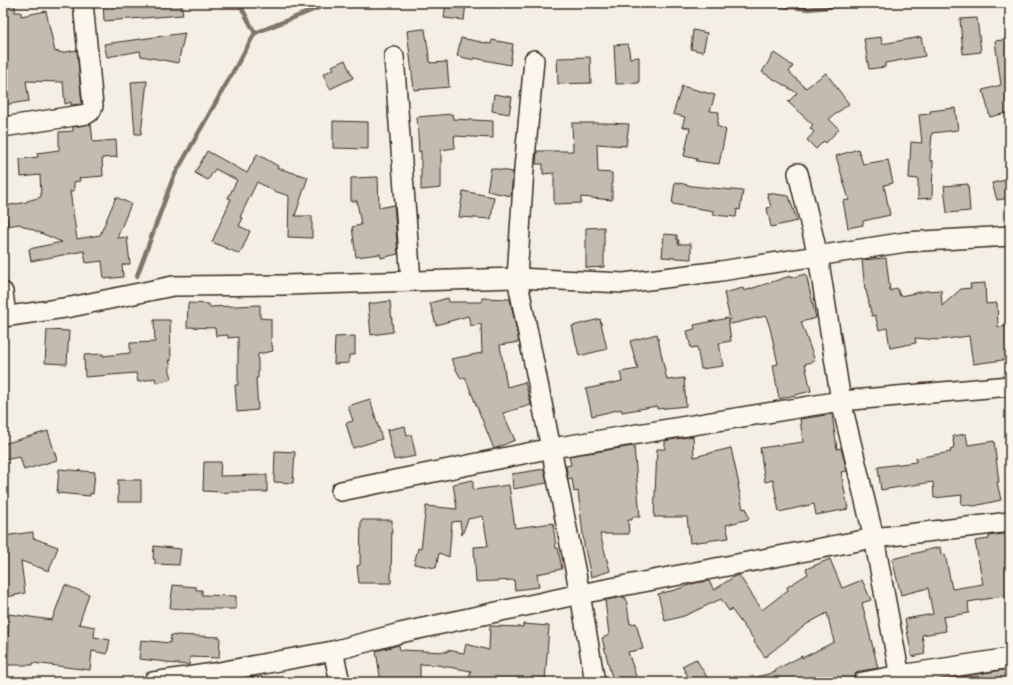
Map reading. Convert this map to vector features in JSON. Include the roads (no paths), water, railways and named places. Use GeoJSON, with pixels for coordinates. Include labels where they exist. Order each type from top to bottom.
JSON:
{"type":"FeatureCollection","features":[{"type":"Feature","properties":{"kind":"street"},"geometry":{"type":"LineString","coordinates":[[3,127],[87,114],[91,111],[93,106],[82,3]]}},
{"type":"Feature","properties":{"kind":"street"},"geometry":{"type":"LineString","coordinates":[[394,58],[411,281]]}},
{"type":"Feature","properties":{"kind":"street"},"geometry":{"type":"LineString","coordinates":[[534,60],[524,169],[517,278],[580,594],[594,682]]}},
{"type":"Feature","properties":{"kind":"street"},"geometry":{"type":"LineString","coordinates":[[798,173],[818,256],[841,401],[874,538],[900,679]]}},
{"type":"Feature","properties":{"kind":"street"},"geometry":{"type":"LineString","coordinates":[[3,292],[5,316],[71,307],[173,286],[285,285],[517,278],[624,283],[721,271],[906,242],[1010,236]]}},
{"type":"Feature","properties":{"kind":"street"},"geometry":{"type":"LineString","coordinates":[[341,491],[552,448],[841,401],[1010,386]]}},
{"type":"Feature","properties":{"kind":"street"},"geometry":{"type":"LineString","coordinates":[[153,682],[214,678],[333,651],[400,632],[580,594],[874,538],[1010,522]]}},
{"type":"Feature","properties":{"kind":"street"},"geometry":{"type":"LineString","coordinates":[[333,651],[340,682]]}},
{"type":"Feature","properties":{"kind":"street"},"geometry":{"type":"LineString","coordinates":[[863,682],[900,679],[1010,658]]}},
{"type":"Feature","properties":{"kind":"waterway"},"geometry":{"type":"LineString","coordinates":[[239,3],[255,33]]}},
{"type":"Feature","properties":{"kind":"waterway"},"geometry":{"type":"LineString","coordinates":[[137,276],[173,178],[255,33],[331,3]]}},
{"type":"Feature","properties":{"kind":"waterway"},"geometry":{"type":"LineString","coordinates":[[757,3],[808,9],[867,3]]}}]}
